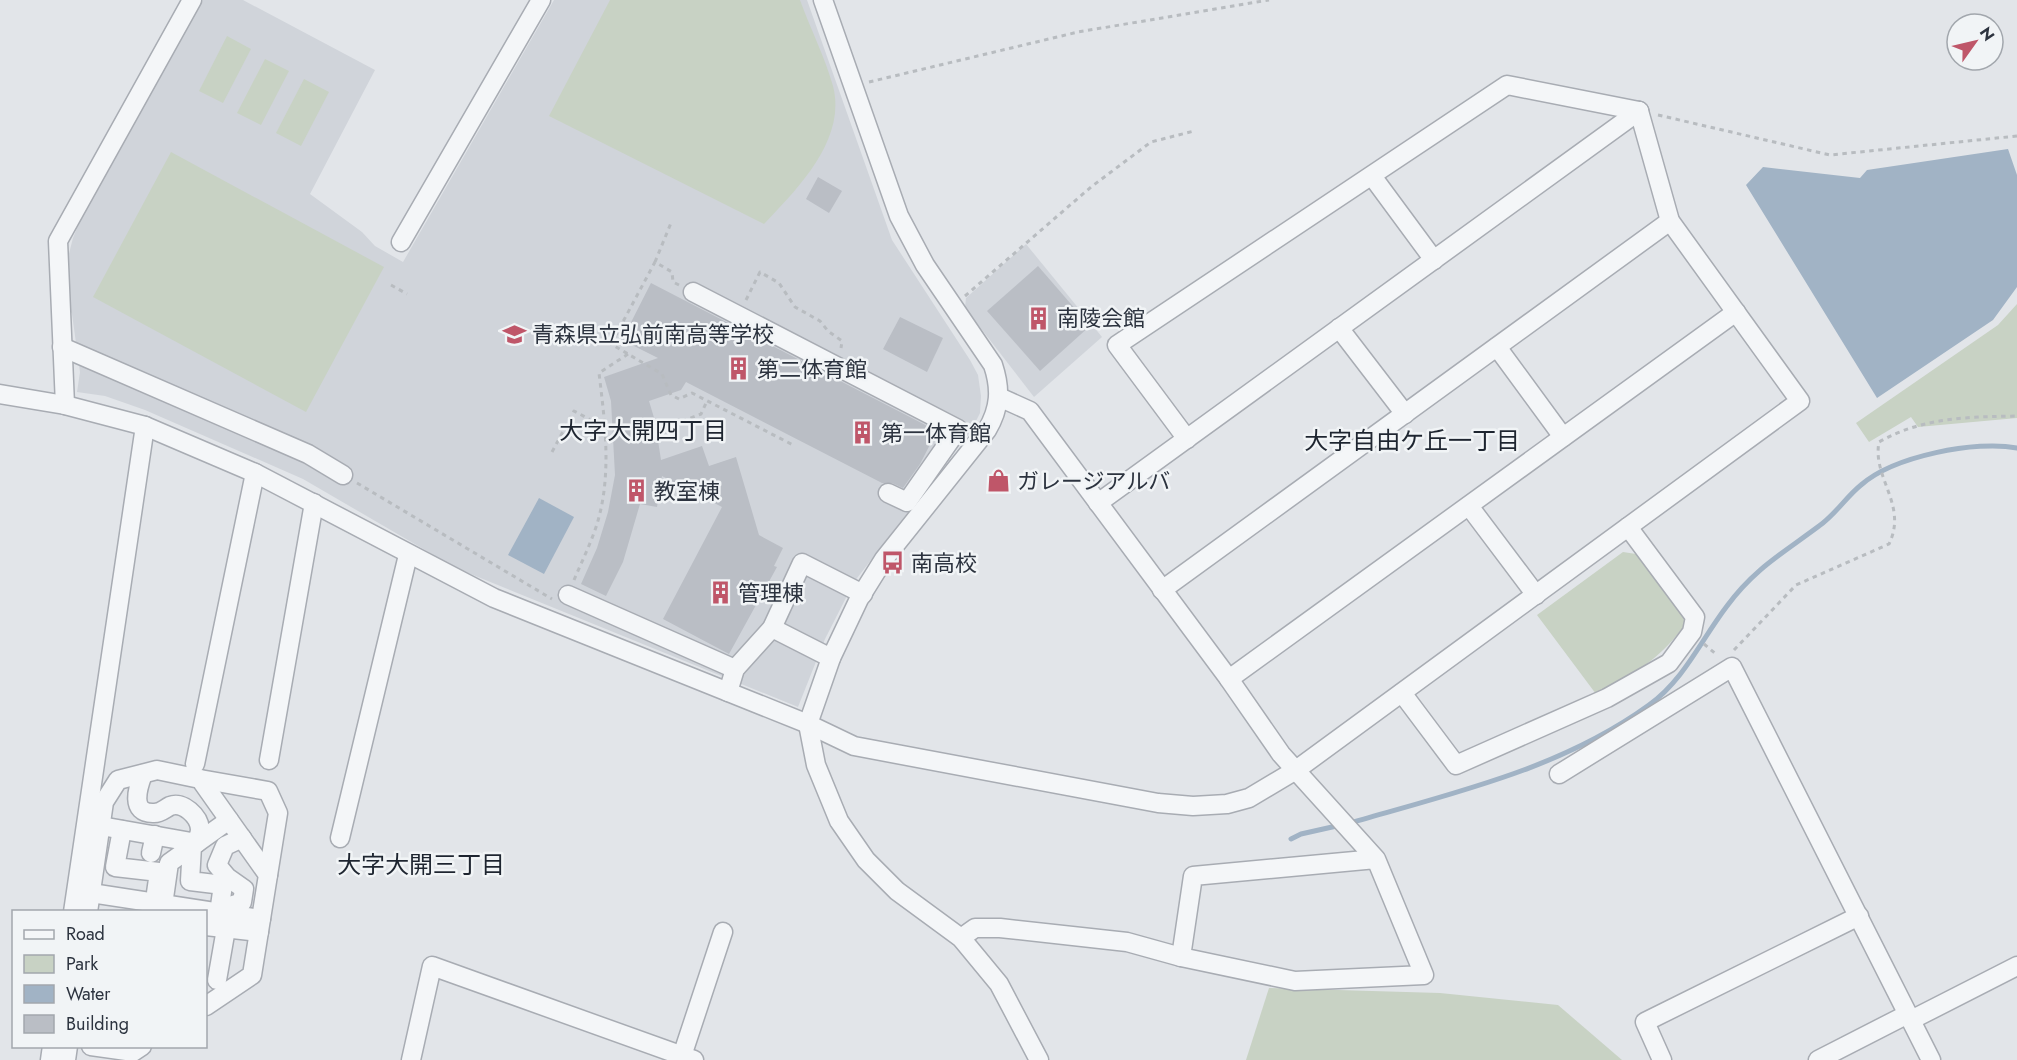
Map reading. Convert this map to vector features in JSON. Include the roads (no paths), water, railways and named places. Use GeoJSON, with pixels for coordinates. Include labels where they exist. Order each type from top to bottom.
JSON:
{"type":"FeatureCollection","features":[{"type":"Feature","properties":{"kind":"street"},"geometry":{"type":"LineString","coordinates":[[64,405],[58,241],[192,0]]}},
{"type":"Feature","properties":{"kind":"street"},"geometry":{"type":"LineString","coordinates":[[401,242],[541,0]]}},
{"type":"Feature","properties":{"kind":"street"},"geometry":{"type":"LineString","coordinates":[[823,0],[899,216],[925,266],[993,365],[999,382],[999,397],[996,414],[987,430],[884,558],[831,658],[808,724],[816,765],[839,821],[866,860],[897,891],[961,938],[999,984],[1039,1060]]}},
{"type":"Feature","properties":{"kind":"street"},"geometry":{"type":"LineString","coordinates":[[1187,439],[1117,345],[1508,86],[1639,111]]}},
{"type":"Feature","properties":{"kind":"street"},"geometry":{"type":"LineString","coordinates":[[0,394],[64,405],[146,426],[255,473],[494,598],[808,724],[854,746],[1158,803],[1227,804],[1269,787],[1296,770],[1800,401],[1670,221],[1639,111]]}},
{"type":"Feature","properties":{"kind":"street"},"geometry":{"type":"LineString","coordinates":[[1098,503],[1639,111]]}},
{"type":"Feature","properties":{"kind":"street"},"geometry":{"type":"LineString","coordinates":[[1372,176],[1434,260]]}},
{"type":"Feature","properties":{"kind":"street"},"geometry":{"type":"LineString","coordinates":[[1162,590],[1670,221]]}},
{"type":"Feature","properties":{"kind":"street"},"geometry":{"type":"LineString","coordinates":[[693,292],[958,429],[907,502],[888,493]]}},
{"type":"Feature","properties":{"kind":"street"},"geometry":{"type":"LineString","coordinates":[[1229,679],[1736,312]]}},
{"type":"Feature","properties":{"kind":"street"},"geometry":{"type":"LineString","coordinates":[[1340,328],[1405,414]]}},
{"type":"Feature","properties":{"kind":"street"},"geometry":{"type":"LineString","coordinates":[[62,347],[308,454],[343,475]]}},
{"type":"Feature","properties":{"kind":"street"},"geometry":{"type":"LineString","coordinates":[[1497,347],[1563,437]]}},
{"type":"Feature","properties":{"kind":"street"},"geometry":{"type":"LineString","coordinates":[[961,938],[975,928],[1000,928],[1127,942],[1181,957],[1295,981],[1424,975],[1376,860],[1281,754],[1229,679],[1030,411],[999,397]]}},
{"type":"Feature","properties":{"kind":"street"},"geometry":{"type":"LineString","coordinates":[[73,910],[146,426]]}},
{"type":"Feature","properties":{"kind":"street"},"geometry":{"type":"LineString","coordinates":[[932,466],[948,479]]}},
{"type":"Feature","properties":{"kind":"street"},"geometry":{"type":"LineString","coordinates":[[255,473],[197,771],[268,875]]}},
{"type":"Feature","properties":{"kind":"street"},"geometry":{"type":"LineString","coordinates":[[269,760],[314,503]]}},
{"type":"Feature","properties":{"kind":"street"},"geometry":{"type":"LineString","coordinates":[[1469,506],[1536,595]]}},
{"type":"Feature","properties":{"kind":"street"},"geometry":{"type":"LineString","coordinates":[[1402,693],[1456,765],[1607,698],[1669,663],[1692,632],[1695,617],[1628,527]]}},
{"type":"Feature","properties":{"kind":"street"},"geometry":{"type":"LineString","coordinates":[[340,838],[408,555]]}},
{"type":"Feature","properties":{"kind":"street"},"geometry":{"type":"LineString","coordinates":[[728,692],[735,669],[772,628],[802,563],[863,594]]}},
{"type":"Feature","properties":{"kind":"street"},"geometry":{"type":"LineString","coordinates":[[568,595],[735,669]]}},
{"type":"Feature","properties":{"kind":"street"},"geometry":{"type":"LineString","coordinates":[[610,645],[621,619]]}},
{"type":"Feature","properties":{"kind":"street"},"geometry":{"type":"LineString","coordinates":[[772,628],[831,658]]}},
{"type":"Feature","properties":{"kind":"street"},"geometry":{"type":"LineString","coordinates":[[1559,774],[1732,666],[1930,1060]]}},
{"type":"Feature","properties":{"kind":"street"},"geometry":{"type":"LineString","coordinates":[[181,910],[160,906],[90,902],[104,802],[118,780],[157,770],[197,771],[268,791],[278,813],[252,975],[207,1005]]}},
{"type":"Feature","properties":{"kind":"street"},"geometry":{"type":"LineString","coordinates":[[143,774],[136,790],[136,801],[141,809],[150,814],[161,812],[171,806],[182,805],[193,813],[200,828],[194,844],[190,881],[223,885],[224,918],[211,980],[242,981]]}},
{"type":"Feature","properties":{"kind":"street"},"geometry":{"type":"LineString","coordinates":[[160,906],[169,863],[229,820]]}},
{"type":"Feature","properties":{"kind":"street"},"geometry":{"type":"LineString","coordinates":[[101,826],[122,830],[153,844],[194,844]]}},
{"type":"Feature","properties":{"kind":"street"},"geometry":{"type":"LineString","coordinates":[[122,830],[115,867],[159,872],[160,906]]}},
{"type":"Feature","properties":{"kind":"street"},"geometry":{"type":"LineString","coordinates":[[207,926],[224,918],[230,906],[242,902],[244,889],[217,865],[225,846],[242,838]]}},
{"type":"Feature","properties":{"kind":"street"},"geometry":{"type":"LineString","coordinates":[[1181,957],[1193,876],[1376,860]]}},
{"type":"Feature","properties":{"kind":"street"},"geometry":{"type":"LineString","coordinates":[[207,915],[260,925]]}},
{"type":"Feature","properties":{"kind":"street"},"geometry":{"type":"LineString","coordinates":[[1662,1060],[1645,1022],[1859,916]]}},
{"type":"Feature","properties":{"kind":"street"},"geometry":{"type":"LineString","coordinates":[[411,1060],[432,966],[688,1058],[723,932]]}},
{"type":"Feature","properties":{"kind":"street"},"geometry":{"type":"LineString","coordinates":[[1818,1060],[2017,966]]}},
{"type":"Feature","properties":{"kind":"water"},"geometry":{"type":"Polygon","coordinates":[[[2008,149],[2017,175],[2017,287],[1993,320],[1877,398],[1746,185],[1763,167],[1860,178],[1867,170],[2008,149]]]}},
{"type":"Feature","properties":{"kind":"water"},"geometry":{"type":"Polygon","coordinates":[[[539,498],[574,517],[544,574],[508,555],[539,498]]]}},
{"type":"Feature","properties":{"kind":"waterway"},"geometry":{"type":"LineString","coordinates":[[1350,823],[1505,777],[1543,763],[1615,727],[1649,705],[1672,684],[1727,606],[1748,582],[1770,562],[1825,522],[1861,485],[1875,475],[1914,458],[1936,453],[1980,446],[2017,448]]}},
{"type":"Feature","properties":{"kind":"waterway"},"geometry":{"type":"LineString","coordinates":[[1291,839],[1301,834],[1341,825]]}},
{"type":"Feature","properties":{"kind":"place","name":"南陵会館"},"geometry":{"type":"Point","coordinates":[1039,318]}},
{"type":"Feature","properties":{"kind":"place","name":"青森県立弘前南高等学校"},"geometry":{"type":"Point","coordinates":[514,334]}},
{"type":"Feature","properties":{"kind":"place","name":"第二体育館"},"geometry":{"type":"Point","coordinates":[739,369]}},
{"type":"Feature","properties":{"kind":"place","name":"第一体育館"},"geometry":{"type":"Point","coordinates":[863,433]}},
{"type":"Feature","properties":{"kind":"place","name":"ガレージアルバ"},"geometry":{"type":"Point","coordinates":[999,481]}},
{"type":"Feature","properties":{"kind":"place","name":"教室棟"},"geometry":{"type":"Point","coordinates":[636,491]}},
{"type":"Feature","properties":{"kind":"place","name":"南高校"},"geometry":{"type":"Point","coordinates":[893,563]}},
{"type":"Feature","properties":{"kind":"place","name":"管理棟"},"geometry":{"type":"Point","coordinates":[720,593]}},
{"type":"Feature","properties":{"kind":"district","name":"大字大開四丁目"},"geometry":{"type":"Point","coordinates":[643,431]}},
{"type":"Feature","properties":{"kind":"district","name":"大字自由ケ丘一丁目"},"geometry":{"type":"Point","coordinates":[1412,441]}},
{"type":"Feature","properties":{"kind":"district","name":"大字大開三丁目"},"geometry":{"type":"Point","coordinates":[421,865]}}]}
